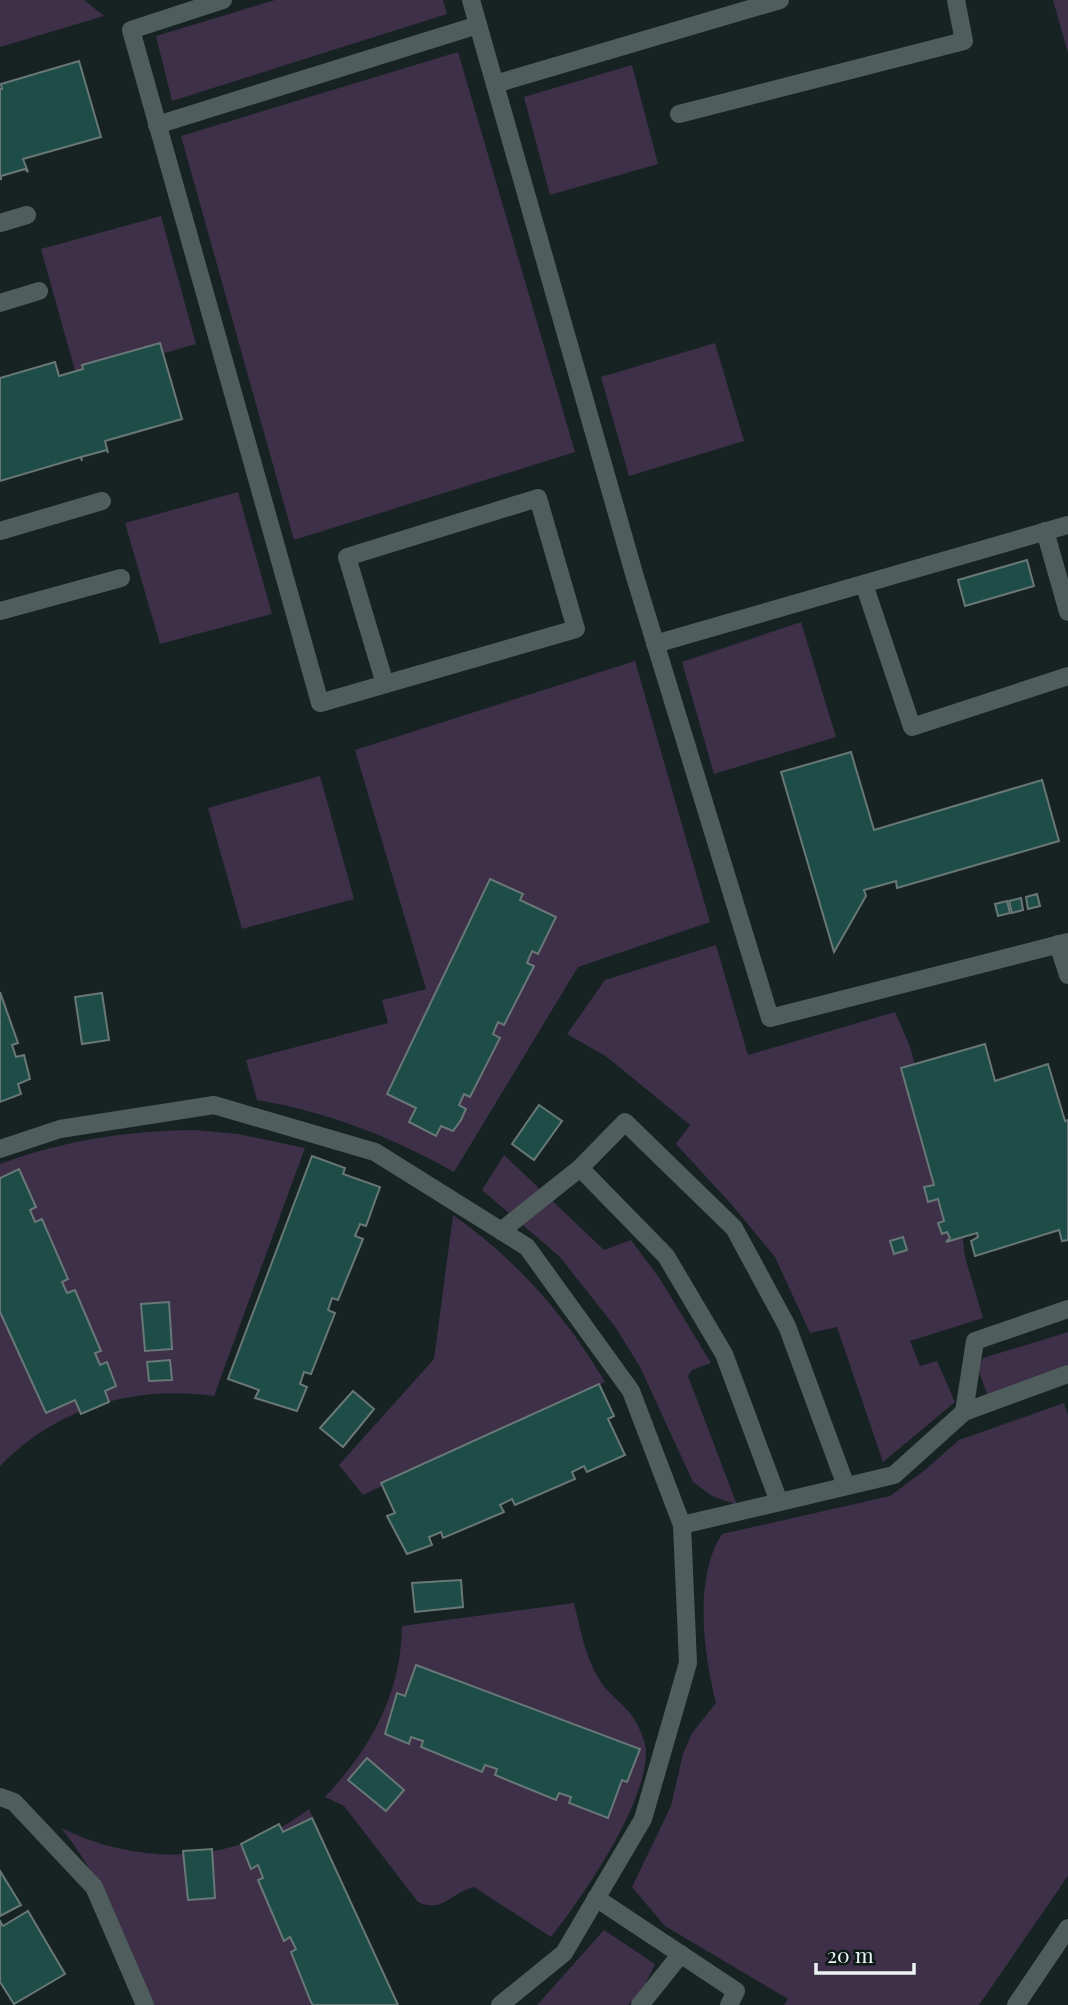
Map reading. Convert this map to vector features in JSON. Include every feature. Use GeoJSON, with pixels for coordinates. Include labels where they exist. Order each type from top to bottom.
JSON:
{"type":"FeatureCollection","features":[{"type":"Feature","properties":{"kind":"lane"},"geometry":{"type":"LineString","coordinates":[[223,0],[131,30],[320,703],[386,684],[576,629],[538,498],[347,557],[386,684]]}},
{"type":"Feature","properties":{"kind":"lane"},"geometry":{"type":"LineString","coordinates":[[471,0],[656,644],[770,1018],[1063,943],[1068,975]]}},
{"type":"Feature","properties":{"kind":"lane"},"geometry":{"type":"LineString","coordinates":[[495,84],[779,0]]}},
{"type":"Feature","properties":{"kind":"lane"},"geometry":{"type":"LineString","coordinates":[[679,114],[964,41],[956,0]]}},
{"type":"Feature","properties":{"kind":"lane"},"geometry":{"type":"LineString","coordinates":[[158,125],[478,25]]}},
{"type":"Feature","properties":{"kind":"lane"},"geometry":{"type":"LineString","coordinates":[[0,223],[27,215]]}},
{"type":"Feature","properties":{"kind":"lane"},"geometry":{"type":"LineString","coordinates":[[0,303],[39,291]]}},
{"type":"Feature","properties":{"kind":"lane"},"geometry":{"type":"LineString","coordinates":[[0,531],[102,501]]}},
{"type":"Feature","properties":{"kind":"lane"},"geometry":{"type":"LineString","coordinates":[[656,644],[1068,525]]}},
{"type":"Feature","properties":{"kind":"lane"},"geometry":{"type":"LineString","coordinates":[[1045,531],[1068,612]]}},
{"type":"Feature","properties":{"kind":"lane"},"geometry":{"type":"LineString","coordinates":[[0,611],[121,578]]}},
{"type":"Feature","properties":{"kind":"lane"},"geometry":{"type":"LineString","coordinates":[[864,584],[912,727],[1068,676]]}},
{"type":"Feature","properties":{"kind":"lane"},"geometry":{"type":"LineString","coordinates":[[0,1149],[60,1129],[214,1105],[375,1152],[527,1247],[631,1391],[682,1525],[688,1663],[643,1819],[564,1953],[500,2005]]}},
{"type":"Feature","properties":{"kind":"lane"},"geometry":{"type":"LineString","coordinates":[[501,1231],[580,1168],[625,1122],[734,1228],[787,1326],[846,1486]]}},
{"type":"Feature","properties":{"kind":"lane"},"geometry":{"type":"LineString","coordinates":[[580,1168],[666,1256],[724,1354],[779,1502]]}},
{"type":"Feature","properties":{"kind":"lane"},"geometry":{"type":"LineString","coordinates":[[964,1412],[975,1341],[1068,1309]]}},
{"type":"Feature","properties":{"kind":"lane"},"geometry":{"type":"LineString","coordinates":[[682,1525],[894,1475],[964,1412],[1068,1374]]}},
{"type":"Feature","properties":{"kind":"lane"},"geometry":{"type":"LineString","coordinates":[[0,1797],[14,1802],[94,1887],[145,2005]]}},
{"type":"Feature","properties":{"kind":"lane"},"geometry":{"type":"LineString","coordinates":[[596,1898],[736,1992],[729,2005]]}},
{"type":"Feature","properties":{"kind":"lane"},"geometry":{"type":"LineString","coordinates":[[1016,2005],[1068,1928]]}},
{"type":"Feature","properties":{"kind":"lane"},"geometry":{"type":"LineString","coordinates":[[640,2005],[681,1954]]}},
{"type":"Feature","properties":{"kind":"shaded area"},"geometry":{"type":"Polygon","coordinates":[[[0,0],[84,0],[104,16],[0,47],[0,0]]]}},
{"type":"Feature","properties":{"kind":"shaded area"},"geometry":{"type":"Polygon","coordinates":[[[275,0],[443,0],[447,14],[172,101],[156,36],[275,0]]]}},
{"type":"Feature","properties":{"kind":"shaded area"},"geometry":{"type":"Polygon","coordinates":[[[1053,0],[1068,0],[1068,53],[1053,0]]]}},
{"type":"Feature","properties":{"kind":"shaded area"},"geometry":{"type":"Polygon","coordinates":[[[458,52],[575,452],[294,540],[181,136],[458,52]]]}},
{"type":"Feature","properties":{"kind":"shaded area"},"geometry":{"type":"Polygon","coordinates":[[[632,65],[658,164],[550,195],[524,97],[632,65]]]}},
{"type":"Feature","properties":{"kind":"shaded area"},"geometry":{"type":"Polygon","coordinates":[[[161,216],[196,344],[77,378],[41,249],[161,216]]]}},
{"type":"Feature","properties":{"kind":"shaded area"},"geometry":{"type":"Polygon","coordinates":[[[715,343],[744,441],[629,476],[601,377],[715,343]]]}},
{"type":"Feature","properties":{"kind":"shaded area"},"geometry":{"type":"Polygon","coordinates":[[[238,492],[272,614],[160,644],[125,523],[238,492]]]}},
{"type":"Feature","properties":{"kind":"shaded area"},"geometry":{"type":"Polygon","coordinates":[[[801,622],[836,737],[714,774],[682,662],[801,622]]]}},
{"type":"Feature","properties":{"kind":"shaded area"},"geometry":{"type":"Polygon","coordinates":[[[635,661],[710,922],[578,967],[454,1172],[359,1127],[309,1111],[257,1100],[246,1060],[388,1023],[382,1000],[426,989],[355,750],[635,661]]]}},
{"type":"Feature","properties":{"kind":"shaded area"},"geometry":{"type":"Polygon","coordinates":[[[320,776],[354,899],[242,929],[208,808],[320,776]]]}},
{"type":"Feature","properties":{"kind":"shaded area"},"geometry":{"type":"Polygon","coordinates":[[[716,945],[748,1055],[895,1012],[909,1044],[961,1221],[965,1257],[983,1318],[910,1341],[920,1366],[937,1361],[955,1402],[883,1462],[837,1327],[810,1333],[775,1257],[676,1144],[690,1125],[607,1057],[567,1034],[605,980],[716,945]]]}},
{"type":"Feature","properties":{"kind":"shaded area"},"geometry":{"type":"Polygon","coordinates":[[[195,1130],[238,1134],[305,1148],[214,1396],[155,1394],[98,1405],[47,1429],[0,1466],[0,1164],[96,1138],[195,1130]]]}},
{"type":"Feature","properties":{"kind":"shaded area"},"geometry":{"type":"Polygon","coordinates":[[[504,1155],[604,1250],[631,1240],[660,1279],[711,1363],[692,1370],[688,1376],[737,1505],[712,1496],[693,1482],[640,1367],[616,1328],[560,1257],[482,1190],[504,1155]]]}},
{"type":"Feature","properties":{"kind":"shaded area"},"geometry":{"type":"Polygon","coordinates":[[[453,1215],[498,1251],[538,1290],[590,1357],[605,1382],[363,1495],[339,1465],[434,1359],[453,1215]]]}},
{"type":"Feature","properties":{"kind":"shaded area"},"geometry":{"type":"Polygon","coordinates":[[[1068,1332],[1068,1366],[995,1395],[987,1394],[978,1369],[983,1358],[1068,1332]]]}},
{"type":"Feature","properties":{"kind":"shaded area"},"geometry":{"type":"Polygon","coordinates":[[[1064,1403],[1068,1415],[1068,1876],[979,2005],[784,2005],[788,1999],[665,1926],[632,1887],[671,1806],[683,1754],[692,1733],[716,1703],[708,1663],[704,1617],[707,1572],[713,1552],[722,1534],[890,1496],[959,1440],[1064,1403]]]}},
{"type":"Feature","properties":{"kind":"shaded area"},"geometry":{"type":"Polygon","coordinates":[[[574,1603],[583,1642],[594,1670],[602,1684],[634,1719],[645,1746],[643,1776],[624,1825],[595,1875],[551,1937],[474,1887],[440,1904],[426,1905],[418,1902],[344,1806],[325,1797],[356,1759],[380,1719],[396,1675],[402,1626],[574,1603]]]}},
{"type":"Feature","properties":{"kind":"shaded area"},"geometry":{"type":"Polygon","coordinates":[[[309,1809],[395,2005],[150,2005],[122,1936],[90,1869],[61,1828],[92,1841],[123,1849],[155,1854],[188,1854],[220,1850],[251,1841],[281,1827],[309,1809]]]}},
{"type":"Feature","properties":{"kind":"shaded area"},"geometry":{"type":"Polygon","coordinates":[[[604,1930],[655,1964],[642,1991],[628,2005],[537,2005],[604,1930]]]}},
{"type":"Feature","properties":{"kind":"building"},"geometry":{"type":"Polygon","coordinates":[[[79,61],[101,137],[23,159],[28,172],[25,169],[1,176],[1,180],[0,89],[2,89],[1,84],[79,61]]]}},
{"type":"Feature","properties":{"kind":"building"},"geometry":{"type":"Polygon","coordinates":[[[160,343],[182,419],[105,441],[108,453],[107,450],[0,481],[0,378],[55,362],[59,376],[83,369],[82,365],[160,343]]]}},
{"type":"Feature","properties":{"kind":"building"},"geometry":{"type":"Polygon","coordinates":[[[1027,560],[1034,586],[965,606],[958,580],[1027,560]]]}},
{"type":"Feature","properties":{"kind":"building"},"geometry":{"type":"Polygon","coordinates":[[[851,752],[874,830],[1042,780],[1059,841],[897,888],[896,881],[864,890],[866,896],[834,952],[781,772],[851,752]]]}},
{"type":"Feature","properties":{"kind":"building"},"geometry":{"type":"Polygon","coordinates":[[[490,879],[523,894],[520,900],[556,917],[538,954],[532,951],[527,963],[534,966],[504,1025],[498,1022],[493,1034],[500,1038],[470,1097],[464,1094],[459,1105],[466,1109],[461,1120],[453,1131],[441,1126],[436,1136],[409,1122],[416,1108],[387,1094],[490,879]]]}},
{"type":"Feature","properties":{"kind":"building"},"geometry":{"type":"Polygon","coordinates":[[[1037,894],[1040,906],[1028,909],[1026,897],[1037,894]]]}},
{"type":"Feature","properties":{"kind":"building"},"geometry":{"type":"Polygon","coordinates":[[[1021,898],[1023,910],[1012,913],[1009,901],[1021,898]]]}},
{"type":"Feature","properties":{"kind":"building"},"geometry":{"type":"Polygon","coordinates":[[[1007,901],[1010,913],[998,916],[995,904],[1007,901]]]}},
{"type":"Feature","properties":{"kind":"building"},"geometry":{"type":"Polygon","coordinates":[[[0,992],[18,1043],[12,1045],[16,1057],[24,1055],[30,1079],[18,1084],[21,1094],[0,1102],[0,992]]]}},
{"type":"Feature","properties":{"kind":"building"},"geometry":{"type":"Polygon","coordinates":[[[102,993],[109,1040],[82,1044],[75,997],[102,993]]]}},
{"type":"Feature","properties":{"kind":"building"},"geometry":{"type":"Polygon","coordinates":[[[985,1044],[995,1081],[1048,1064],[1065,1121],[1068,1120],[1068,1240],[1062,1241],[1059,1230],[975,1256],[971,1241],[978,1237],[977,1233],[946,1242],[950,1238],[947,1232],[942,1234],[938,1223],[944,1221],[938,1199],[928,1202],[924,1187],[934,1185],[901,1068],[985,1044]]]}},
{"type":"Feature","properties":{"kind":"building"},"geometry":{"type":"Polygon","coordinates":[[[539,1105],[562,1121],[534,1160],[512,1144],[539,1105]]]}},
{"type":"Feature","properties":{"kind":"building"},"geometry":{"type":"Polygon","coordinates":[[[312,1156],[345,1168],[343,1174],[380,1187],[366,1226],[360,1224],[355,1236],[363,1239],[338,1300],[332,1298],[328,1310],[335,1313],[311,1374],[304,1372],[300,1384],[307,1387],[297,1411],[255,1398],[259,1390],[228,1379],[312,1156]]]}},
{"type":"Feature","properties":{"kind":"building"},"geometry":{"type":"Polygon","coordinates":[[[19,1169],[36,1207],[30,1210],[35,1222],[42,1219],[68,1279],[62,1282],[67,1293],[75,1290],[101,1351],[95,1353],[100,1365],[107,1362],[116,1386],[105,1391],[109,1402],[81,1414],[75,1400],[46,1413],[0,1312],[0,1178],[19,1169]]]}},
{"type":"Feature","properties":{"kind":"building"},"geometry":{"type":"Polygon","coordinates":[[[903,1237],[907,1250],[894,1254],[890,1241],[903,1237]]]}},
{"type":"Feature","properties":{"kind":"building"},"geometry":{"type":"Polygon","coordinates":[[[169,1302],[172,1349],[145,1351],[141,1304],[169,1302]]]}},
{"type":"Feature","properties":{"kind":"building"},"geometry":{"type":"Polygon","coordinates":[[[170,1360],[172,1380],[149,1381],[147,1362],[170,1360]]]}},
{"type":"Feature","properties":{"kind":"building"},"geometry":{"type":"Polygon","coordinates":[[[599,1384],[614,1416],[608,1419],[625,1455],[587,1472],[584,1466],[572,1472],[575,1479],[515,1505],[512,1499],[500,1505],[504,1512],[443,1538],[441,1532],[429,1537],[432,1545],[407,1554],[387,1516],[395,1513],[381,1483],[599,1384]]]}},
{"type":"Feature","properties":{"kind":"building"},"geometry":{"type":"Polygon","coordinates":[[[353,1391],[374,1409],[343,1447],[320,1428],[353,1391]]]}},
{"type":"Feature","properties":{"kind":"building"},"geometry":{"type":"Polygon","coordinates":[[[461,1580],[463,1607],[415,1612],[412,1583],[461,1580]]]}},
{"type":"Feature","properties":{"kind":"building"},"geometry":{"type":"Polygon","coordinates":[[[416,1665],[640,1749],[627,1782],[622,1780],[608,1818],[569,1803],[571,1797],[559,1793],[556,1800],[495,1775],[497,1769],[485,1765],[482,1772],[421,1747],[423,1741],[411,1737],[409,1744],[385,1734],[397,1693],[405,1696],[416,1665]]]}},
{"type":"Feature","properties":{"kind":"building"},"geometry":{"type":"Polygon","coordinates":[[[367,1758],[404,1790],[386,1811],[348,1780],[367,1758]]]}},
{"type":"Feature","properties":{"kind":"building"},"geometry":{"type":"Polygon","coordinates":[[[312,1818],[398,2005],[313,2005],[311,2002],[291,1952],[296,1949],[290,1937],[284,1941],[258,1880],[263,1878],[258,1865],[251,1869],[241,1844],[279,1824],[283,1832],[312,1818]]]}},
{"type":"Feature","properties":{"kind":"building"},"geometry":{"type":"Polygon","coordinates":[[[212,1849],[215,1898],[188,1900],[183,1851],[212,1849]]]}},
{"type":"Feature","properties":{"kind":"building"},"geometry":{"type":"Polygon","coordinates":[[[0,1871],[21,1905],[0,1916],[0,1871]]]}},
{"type":"Feature","properties":{"kind":"building"},"geometry":{"type":"Polygon","coordinates":[[[28,1911],[65,1974],[14,2004],[0,1982],[0,1921],[3,1926],[28,1911]]]}}]}
